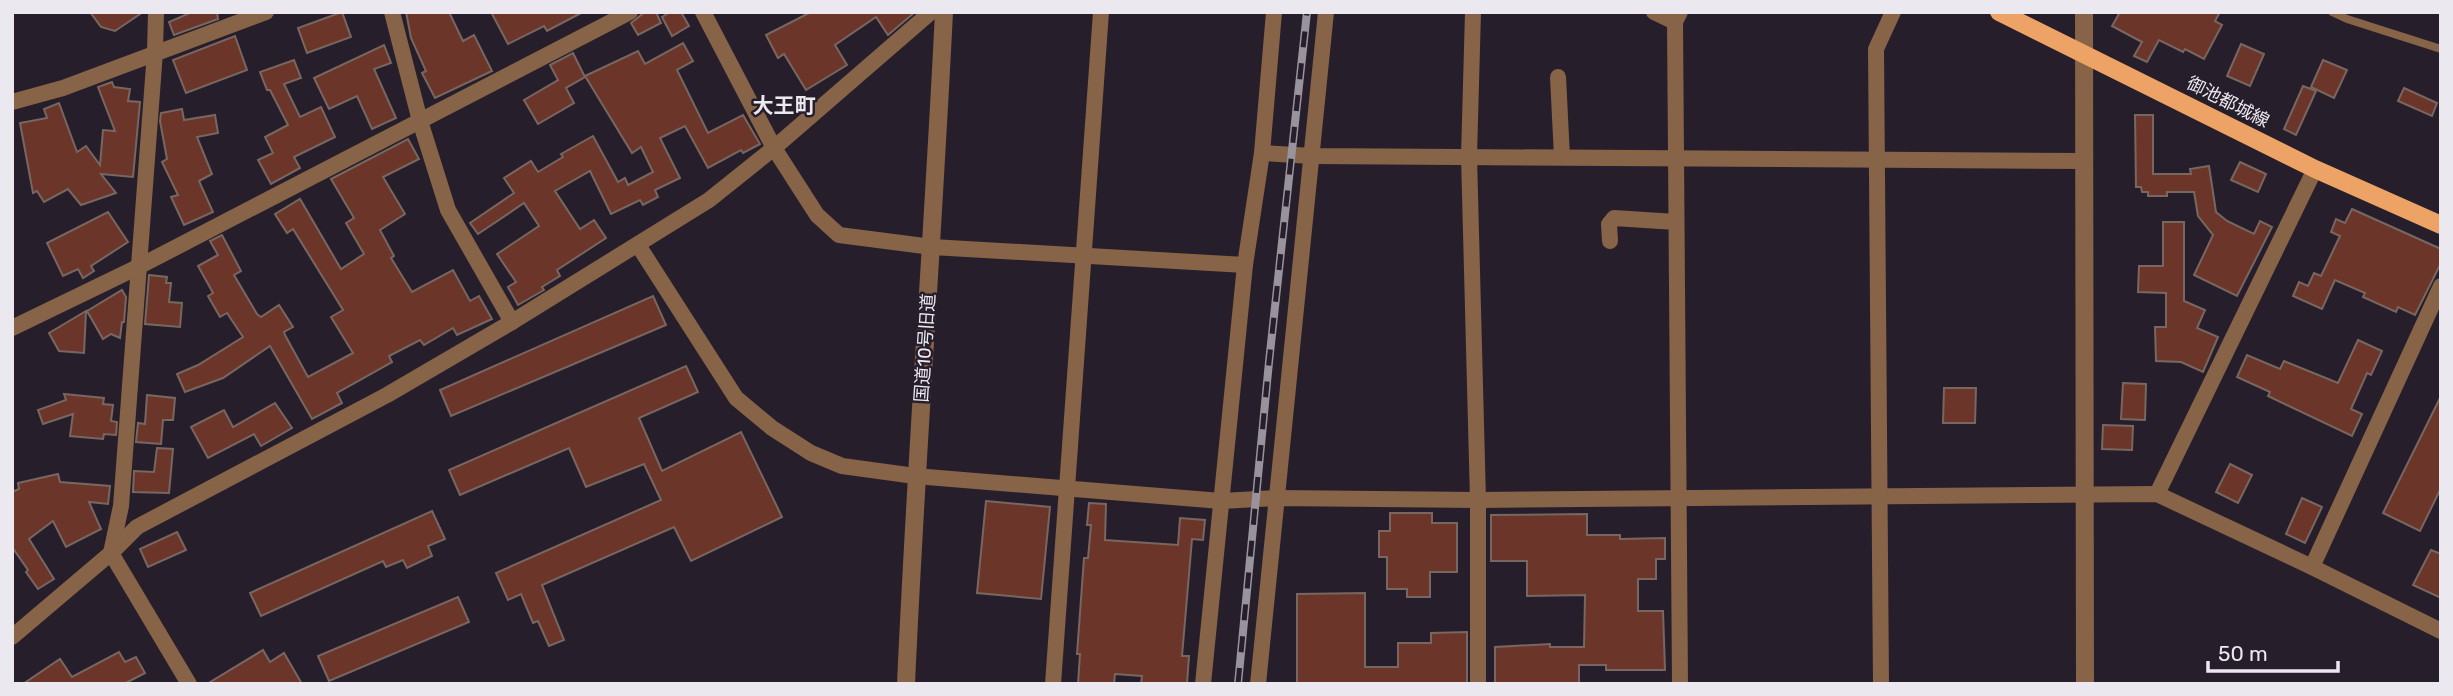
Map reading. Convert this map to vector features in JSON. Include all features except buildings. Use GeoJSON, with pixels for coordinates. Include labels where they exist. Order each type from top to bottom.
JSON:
{"type":"FeatureCollection","features":[{"type":"Feature","properties":{"kind":"main road","name":"御池都城線"},"geometry":{"type":"LineString","coordinates":[[1999,12],[2315,169],[2441,225]]}},
{"type":"Feature","properties":{"kind":"street"},"geometry":{"type":"LineString","coordinates":[[156,12],[121,506],[111,553],[189,684]]}},
{"type":"Feature","properties":{"kind":"street"},"geometry":{"type":"LineString","coordinates":[[12,102],[63,88],[266,12]]}},
{"type":"Feature","properties":{"kind":"street"},"geometry":{"type":"LineString","coordinates":[[392,12],[420,121],[448,210],[512,322]]}},
{"type":"Feature","properties":{"kind":"street"},"geometry":{"type":"LineString","coordinates":[[12,328],[138,267],[630,12]]}},
{"type":"Feature","properties":{"kind":"street"},"geometry":{"type":"LineString","coordinates":[[703,12],[774,148],[817,215],[839,235],[932,247],[1245,265]]}},
{"type":"Feature","properties":{"kind":"street"},"geometry":{"type":"LineString","coordinates":[[12,637],[111,553],[137,527],[387,395],[512,322],[709,200],[774,148],[930,12]]}},
{"type":"Feature","properties":{"kind":"street","name":"国道10号旧道"},"geometry":{"type":"LineString","coordinates":[[906,684],[915,476],[932,247],[944,12]]}},
{"type":"Feature","properties":{"kind":"street"},"geometry":{"type":"LineString","coordinates":[[1053,684],[1101,12]]}},
{"type":"Feature","properties":{"kind":"street"},"geometry":{"type":"LineString","coordinates":[[1203,684],[1245,265],[1262,153],[1274,12]]}},
{"type":"Feature","properties":{"kind":"street"},"geometry":{"type":"LineString","coordinates":[[1258,684],[1326,12]]}},
{"type":"Feature","properties":{"kind":"street"},"geometry":{"type":"LineString","coordinates":[[1473,12],[1469,156],[1478,500],[1478,684]]}},
{"type":"Feature","properties":{"kind":"street"},"geometry":{"type":"LineString","coordinates":[[1654,12],[1678,17],[1675,158],[1680,684]]}},
{"type":"Feature","properties":{"kind":"street"},"geometry":{"type":"LineString","coordinates":[[1881,684],[1876,49],[1893,12]]}},
{"type":"Feature","properties":{"kind":"street"},"geometry":{"type":"LineString","coordinates":[[2084,12],[2085,684]]}},
{"type":"Feature","properties":{"kind":"street"},"geometry":{"type":"LineString","coordinates":[[1558,77],[1562,157]]}},
{"type":"Feature","properties":{"kind":"street"},"geometry":{"type":"LineString","coordinates":[[1262,153],[1312,156],[2083,161]]}},
{"type":"Feature","properties":{"kind":"street"},"geometry":{"type":"LineString","coordinates":[[2157,494],[2315,169]]}},
{"type":"Feature","properties":{"kind":"street"},"geometry":{"type":"LineString","coordinates":[[1610,241],[1609,224],[1614,218],[1676,222]]}},
{"type":"Feature","properties":{"kind":"street"},"geometry":{"type":"LineString","coordinates":[[638,245],[736,398],[772,428],[811,453],[842,466],[915,476],[1222,501],[1276,498],[1478,500],[1680,496],[2157,494],[2312,566],[2441,631]]}},
{"type":"Feature","properties":{"kind":"street"},"geometry":{"type":"LineString","coordinates":[[2312,566],[2441,286]]}},
{"type":"Feature","properties":{"kind":"lane"},"geometry":{"type":"LineString","coordinates":[[2332,12],[2441,49]]}},
{"type":"Feature","properties":{"kind":"railway"},"geometry":{"type":"LineString","coordinates":[[1238,684],[1307,12]]}},
{"type":"Feature","properties":{"kind":"district","name":"大王町"},"geometry":{"type":"Point","coordinates":[784,105]}}]}
